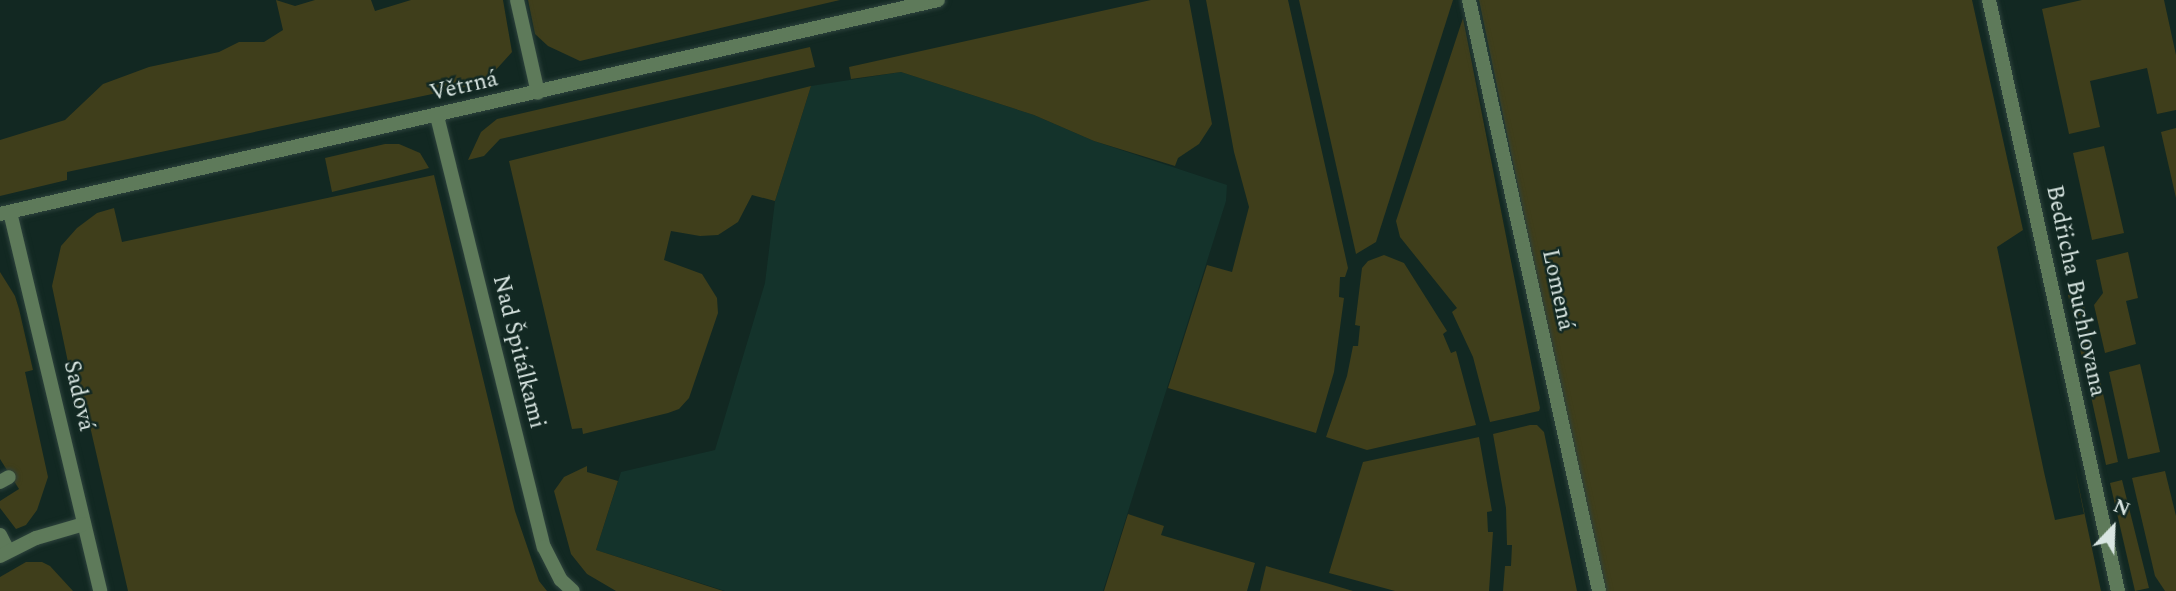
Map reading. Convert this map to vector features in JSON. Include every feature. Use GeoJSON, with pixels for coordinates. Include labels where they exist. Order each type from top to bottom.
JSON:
{"type":"FeatureCollection","features":[{"type":"Feature","properties":{"kind":"street"},"geometry":{"type":"LineString","coordinates":[[517,0],[538,93]]}},
{"type":"Feature","properties":{"kind":"street","name":"Větrná"},"geometry":{"type":"LineString","coordinates":[[5,213],[938,0]]}},
{"type":"Feature","properties":{"kind":"street","name":"Lomená"},"geometry":{"type":"LineString","coordinates":[[1469,0],[1599,591]]}},
{"type":"Feature","properties":{"kind":"street","name":"Bedřicha Buchlovana"},"geometry":{"type":"LineString","coordinates":[[1989,0],[2118,591]]}},
{"type":"Feature","properties":{"kind":"street","name":"Nad Špitálkami"},"geometry":{"type":"LineString","coordinates":[[437,116],[544,547],[561,580],[573,591]]}},
{"type":"Feature","properties":{"kind":"street","name":"Sadová"},"geometry":{"type":"LineString","coordinates":[[5,213],[100,591]]}},
{"type":"Feature","properties":{"kind":"street"},"geometry":{"type":"LineString","coordinates":[[0,535],[4,554],[36,538],[84,524]]}},
{"type":"Feature","properties":{"kind":"shaded area"},"geometry":{"type":"Polygon","coordinates":[[[276,0],[295,6],[315,0],[371,0],[375,11],[411,0],[503,0],[512,52],[484,83],[67,172],[67,180],[0,196],[0,140],[65,120],[103,84],[149,67],[219,52],[239,42],[264,42],[283,30],[276,0]]]}},
{"type":"Feature","properties":{"kind":"shaded area"},"geometry":{"type":"Polygon","coordinates":[[[528,0],[840,0],[580,61],[548,46],[535,34],[528,0]]]}},
{"type":"Feature","properties":{"kind":"shaded area"},"geometry":{"type":"Polygon","coordinates":[[[1151,0],[1189,0],[1212,124],[1199,144],[1178,158],[1175,166],[1094,141],[1034,115],[901,72],[851,79],[849,67],[1151,0]]]}},
{"type":"Feature","properties":{"kind":"shaded area"},"geometry":{"type":"Polygon","coordinates":[[[1206,0],[1288,0],[1348,268],[1345,277],[1340,277],[1339,297],[1344,298],[1334,372],[1316,433],[1168,388],[1207,265],[1232,272],[1249,207],[1234,152],[1206,0]]]}},
{"type":"Feature","properties":{"kind":"shaded area"},"geometry":{"type":"Polygon","coordinates":[[[1299,0],[1453,0],[1376,242],[1356,254],[1299,0]]]}},
{"type":"Feature","properties":{"kind":"shaded area"},"geometry":{"type":"Polygon","coordinates":[[[1479,0],[1972,0],[2023,230],[1997,247],[2044,472],[2055,520],[2084,514],[2075,469],[2101,591],[1602,591],[1479,0]]]}},
{"type":"Feature","properties":{"kind":"shaded area"},"geometry":{"type":"Polygon","coordinates":[[[2082,0],[2164,0],[2176,55],[2176,110],[2157,114],[2147,68],[2090,81],[2100,127],[2069,134],[2042,9],[2082,0]]]}},
{"type":"Feature","properties":{"kind":"shaded area"},"geometry":{"type":"Polygon","coordinates":[[[1463,18],[1540,408],[1539,411],[1490,422],[1473,357],[1452,312],[1457,308],[1400,237],[1396,221],[1463,18]]]}},
{"type":"Feature","properties":{"kind":"shaded area"},"geometry":{"type":"Polygon","coordinates":[[[810,47],[815,67],[500,139],[484,156],[468,160],[481,132],[497,119],[810,47]]]}},
{"type":"Feature","properties":{"kind":"shaded area"},"geometry":{"type":"Polygon","coordinates":[[[901,72],[1034,115],[1094,141],[1227,185],[1226,201],[1103,591],[725,591],[596,550],[621,472],[715,450],[765,283],[775,201],[811,86],[901,72]]]}},
{"type":"Feature","properties":{"kind":"shaded area"},"geometry":{"type":"Polygon","coordinates":[[[811,86],[775,201],[752,195],[738,222],[718,235],[700,236],[671,231],[664,260],[702,274],[717,298],[718,313],[689,398],[679,409],[668,413],[583,434],[582,428],[572,429],[509,161],[811,86]]]}},
{"type":"Feature","properties":{"kind":"shaded area"},"geometry":{"type":"Polygon","coordinates":[[[2176,128],[2176,198],[2161,132],[2176,128]]]}},
{"type":"Feature","properties":{"kind":"shaded area"},"geometry":{"type":"Polygon","coordinates":[[[385,144],[399,144],[420,153],[429,168],[332,192],[325,158],[385,144]]]}},
{"type":"Feature","properties":{"kind":"shaded area"},"geometry":{"type":"Polygon","coordinates":[[[2104,146],[2124,233],[2092,240],[2073,153],[2104,146]]]}},
{"type":"Feature","properties":{"kind":"shaded area"},"geometry":{"type":"Polygon","coordinates":[[[434,175],[515,511],[539,581],[547,591],[128,591],[86,409],[78,410],[52,286],[61,246],[77,228],[97,213],[114,208],[122,242],[434,175]]]}},
{"type":"Feature","properties":{"kind":"shaded area"},"geometry":{"type":"Polygon","coordinates":[[[2128,252],[2138,298],[2126,301],[2136,344],[2105,353],[2094,305],[2103,293],[2096,260],[2128,252]]]}},
{"type":"Feature","properties":{"kind":"shaded area"},"geometry":{"type":"Polygon","coordinates":[[[1384,255],[1404,263],[1447,331],[1443,334],[1451,353],[1456,351],[1476,425],[1367,450],[1326,437],[1347,376],[1353,346],[1358,346],[1360,326],[1355,325],[1362,268],[1368,261],[1384,255]]]}},
{"type":"Feature","properties":{"kind":"shaded area"},"geometry":{"type":"Polygon","coordinates":[[[0,272],[15,296],[19,309],[33,370],[25,372],[48,477],[37,510],[26,525],[16,529],[0,508],[0,501],[19,489],[0,459],[0,272]]]}},
{"type":"Feature","properties":{"kind":"shaded area"},"geometry":{"type":"Polygon","coordinates":[[[2081,292],[2095,355],[2082,358],[2068,295],[2081,292]]]}},
{"type":"Feature","properties":{"kind":"shaded area"},"geometry":{"type":"Polygon","coordinates":[[[2140,364],[2160,452],[2128,459],[2109,372],[2140,364]]]}},
{"type":"Feature","properties":{"kind":"shaded area"},"geometry":{"type":"Polygon","coordinates":[[[2099,375],[2118,462],[2106,465],[2087,378],[2099,375]]]}},
{"type":"Feature","properties":{"kind":"shaded area"},"geometry":{"type":"Polygon","coordinates":[[[1537,425],[1544,432],[1577,591],[1503,591],[1505,566],[1511,566],[1512,545],[1507,545],[1506,508],[1493,434],[1537,425]]]}},
{"type":"Feature","properties":{"kind":"shaded area"},"geometry":{"type":"Polygon","coordinates":[[[1479,437],[1492,511],[1487,512],[1488,532],[1493,532],[1489,591],[1395,591],[1329,573],[1363,462],[1479,437]]]}},
{"type":"Feature","properties":{"kind":"shaded area"},"geometry":{"type":"Polygon","coordinates":[[[587,466],[587,472],[618,481],[596,550],[723,591],[616,591],[587,574],[571,554],[554,491],[564,477],[587,466]]]}},
{"type":"Feature","properties":{"kind":"shaded area"},"geometry":{"type":"Polygon","coordinates":[[[2165,471],[2176,516],[2176,591],[2165,591],[2155,576],[2132,478],[2165,471]]]}},
{"type":"Feature","properties":{"kind":"shaded area"},"geometry":{"type":"Polygon","coordinates":[[[2122,480],[2149,588],[2135,591],[2110,483],[2122,480]]]}},
{"type":"Feature","properties":{"kind":"shaded area"},"geometry":{"type":"Polygon","coordinates":[[[1128,514],[1164,526],[1161,535],[1255,563],[1247,591],[1104,591],[1128,514]]]}},
{"type":"Feature","properties":{"kind":"shaded area"},"geometry":{"type":"Polygon","coordinates":[[[26,562],[42,562],[50,566],[73,591],[0,591],[0,577],[26,562]]]}},
{"type":"Feature","properties":{"kind":"shaded area"},"geometry":{"type":"Polygon","coordinates":[[[1266,566],[1326,583],[1353,591],[1260,591],[1266,566]]]}}]}
